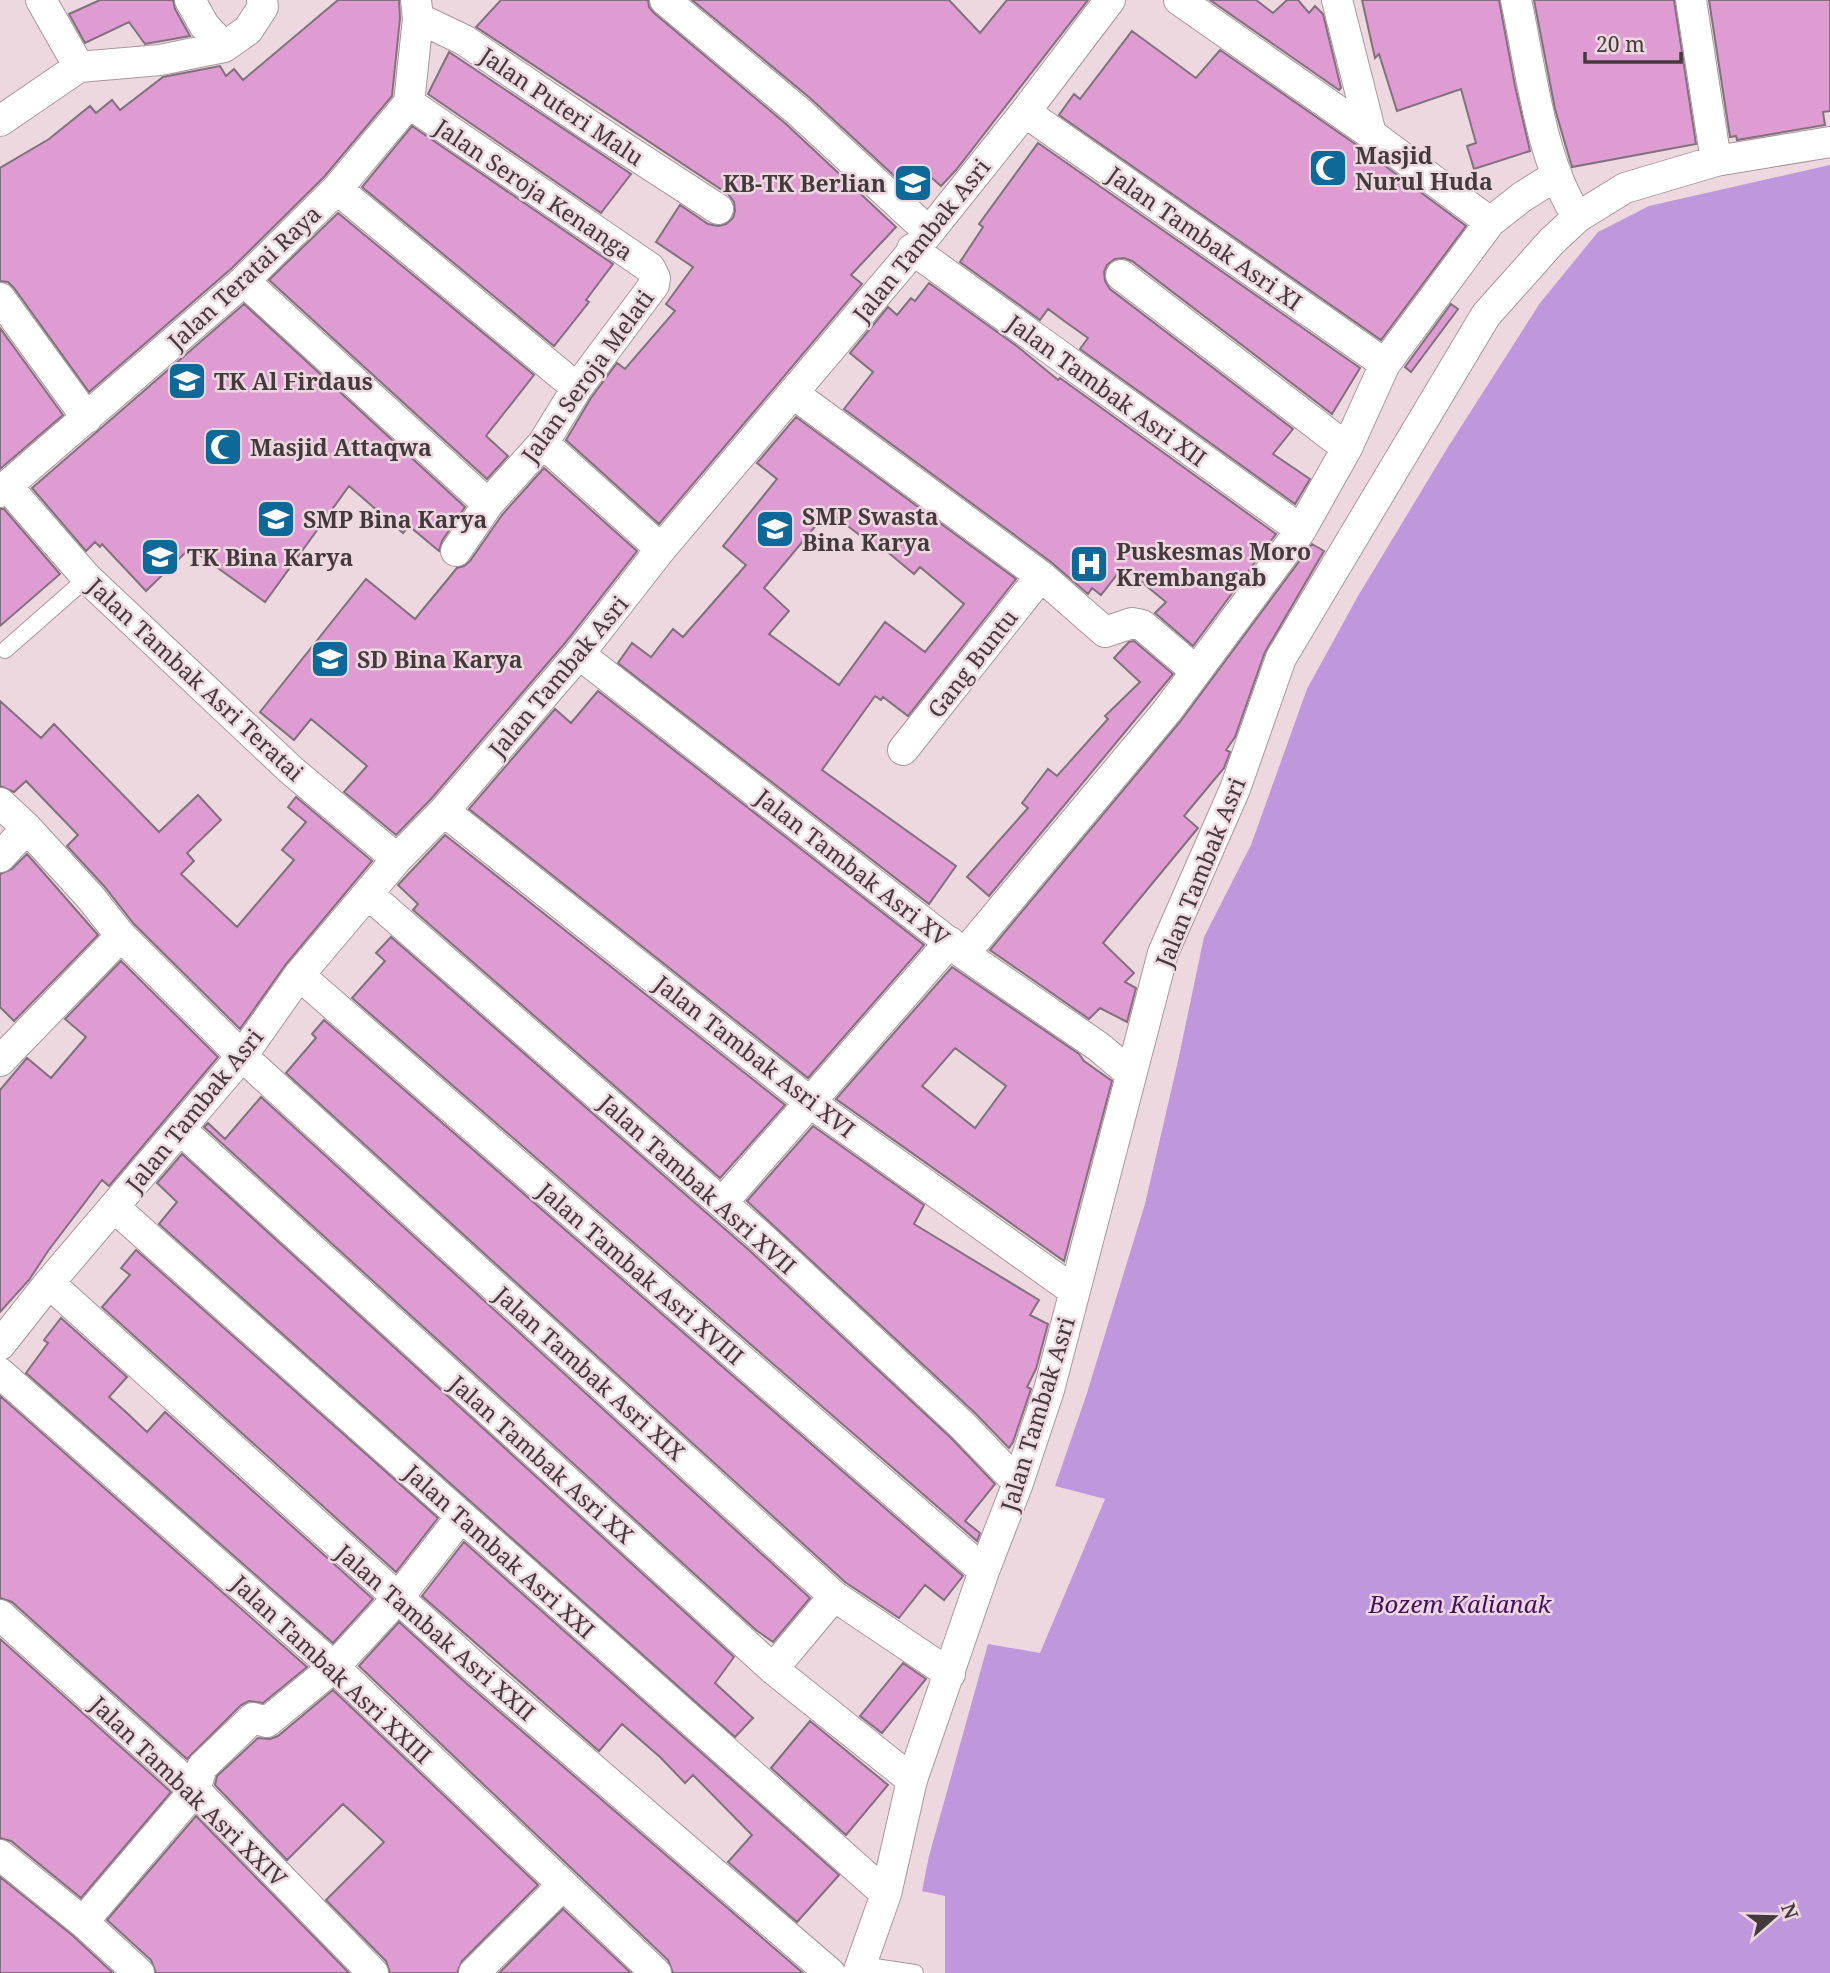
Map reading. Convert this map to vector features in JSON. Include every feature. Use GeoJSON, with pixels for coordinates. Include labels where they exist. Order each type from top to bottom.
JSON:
{"type":"FeatureCollection","features":[{"type":"Feature","properties":{"kind":"street"},"geometry":{"type":"LineString","coordinates":[[41,0],[79,67]]}},
{"type":"Feature","properties":{"kind":"street"},"geometry":{"type":"LineString","coordinates":[[190,0],[204,25],[224,47]]}},
{"type":"Feature","properties":{"kind":"street"},"geometry":{"type":"LineString","coordinates":[[0,121],[79,67],[160,60],[224,47],[248,30],[263,7],[262,0]]}},
{"type":"Feature","properties":{"kind":"street","name":"Jalan Tambak Asri XII"},"geometry":{"type":"LineString","coordinates":[[665,0],[797,111],[921,241],[1301,530]]}},
{"type":"Feature","properties":{"kind":"street","name":"Jalan Tambak Asri"},"geometry":{"type":"LineString","coordinates":[[0,1345],[49,1283],[242,1056],[299,975],[397,859],[444,811],[579,654],[661,549],[921,241],[1025,112],[1110,0]]}},
{"type":"Feature","properties":{"kind":"street"},"geometry":{"type":"LineString","coordinates":[[1179,0],[1371,134],[1490,222]]}},
{"type":"Feature","properties":{"kind":"street"},"geometry":{"type":"LineString","coordinates":[[1337,0],[1371,134]]}},
{"type":"Feature","properties":{"kind":"street"},"geometry":{"type":"LineString","coordinates":[[1516,0],[1547,149],[1567,202],[1578,217]]}},
{"type":"Feature","properties":{"kind":"street"},"geometry":{"type":"LineString","coordinates":[[1691,0],[1716,161]]}},
{"type":"Feature","properties":{"kind":"street"},"geometry":{"type":"LineString","coordinates":[[409,103],[421,6]]}},
{"type":"Feature","properties":{"kind":"street","name":"Jalan Puteri Malu"},"geometry":{"type":"LineString","coordinates":[[421,6],[464,40],[718,209]]}},
{"type":"Feature","properties":{"kind":"street","name":"Jalan Teratai Raya"},"geometry":{"type":"LineString","coordinates":[[4,489],[244,281],[337,189],[409,103]]}},
{"type":"Feature","properties":{"kind":"street","name":"Jalan Seroja Kenanga"},"geometry":{"type":"LineString","coordinates":[[409,103],[650,268],[656,278]]}},
{"type":"Feature","properties":{"kind":"street","name":"Jalan Tambak Asri XI"},"geometry":{"type":"LineString","coordinates":[[1025,112],[1385,364]]}},
{"type":"Feature","properties":{"kind":"street","name":"Jalan Tambak Asri"},"geometry":{"type":"LineString","coordinates":[[859,1969],[886,1894],[912,1780],[1049,1390],[1163,953],[1235,789],[1281,658],[1486,315],[1537,256],[1578,217],[1625,188],[1716,161],[1830,142]]}},
{"type":"Feature","properties":{"kind":"street"},"geometry":{"type":"LineString","coordinates":[[722,1203],[811,1103],[957,948],[1167,711],[1301,530],[1347,448],[1385,364],[1490,222],[1557,175]]}},
{"type":"Feature","properties":{"kind":"street"},"geometry":{"type":"LineString","coordinates":[[337,189],[577,388]]}},
{"type":"Feature","properties":{"kind":"street"},"geometry":{"type":"LineString","coordinates":[[1121,275],[1347,448]]}},
{"type":"Feature","properties":{"kind":"street","name":"Jalan Seroja Melati"},"geometry":{"type":"LineString","coordinates":[[456,551],[488,504],[543,443],[577,388],[654,285],[656,278]]}},
{"type":"Feature","properties":{"kind":"street"},"geometry":{"type":"LineString","coordinates":[[244,281],[488,504]]}},
{"type":"Feature","properties":{"kind":"street"},"geometry":{"type":"LineString","coordinates":[[0,298],[87,418]]}},
{"type":"Feature","properties":{"kind":"street"},"geometry":{"type":"LineString","coordinates":[[794,394],[1041,576],[1105,632],[1132,623],[1142,625],[1196,671]]}},
{"type":"Feature","properties":{"kind":"street"},"geometry":{"type":"LineString","coordinates":[[543,443],[661,549]]}},
{"type":"Feature","properties":{"kind":"street","name":"Jalan Tambak Asri Teratai"},"geometry":{"type":"LineString","coordinates":[[4,489],[87,578],[291,770],[397,859]]}},
{"type":"Feature","properties":{"kind":"street","name":"Gang Buntu"},"geometry":{"type":"LineString","coordinates":[[903,750],[1041,576]]}},
{"type":"Feature","properties":{"kind":"street","name":"Jalan Tambak Asri XV"},"geometry":{"type":"LineString","coordinates":[[579,654],[957,948],[1099,1047],[1130,1074]]}},
{"type":"Feature","properties":{"kind":"street","name":"Jalan Tambak Asri XIX"},"geometry":{"type":"LineString","coordinates":[[0,803],[27,828],[91,898],[121,936],[242,1056],[834,1596],[950,1674]]}},
{"type":"Feature","properties":{"kind":"street","name":"Jalan Tambak Asri XVI"},"geometry":{"type":"LineString","coordinates":[[444,811],[811,1103],[1073,1290]]}},
{"type":"Feature","properties":{"kind":"street"},"geometry":{"type":"LineString","coordinates":[[0,857],[27,828]]}},
{"type":"Feature","properties":{"kind":"street","name":"Jalan Tambak Asri XVII"},"geometry":{"type":"LineString","coordinates":[[368,894],[762,1238],[943,1407],[1018,1483]]}},
{"type":"Feature","properties":{"kind":"street"},"geometry":{"type":"LineString","coordinates":[[0,1062],[121,936]]}},
{"type":"Feature","properties":{"kind":"street","name":"Jalan Tambak Asri XVIII"},"geometry":{"type":"LineString","coordinates":[[299,975],[984,1571]]}},
{"type":"Feature","properties":{"kind":"street","name":"Jalan Tambak Asri XX"},"geometry":{"type":"LineString","coordinates":[[180,1129],[773,1669],[912,1780]]}},
{"type":"Feature","properties":{"kind":"street","name":"Jalan Tambak Asri XXI"},"geometry":{"type":"LineString","coordinates":[[115,1208],[886,1894]]}},
{"type":"Feature","properties":{"kind":"street","name":"Jalan Tambak Asri XXII"},"geometry":{"type":"LineString","coordinates":[[49,1283],[397,1599],[831,1973]]}},
{"type":"Feature","properties":{"kind":"street","name":"Jalan Tambak Asri XXIII"},"geometry":{"type":"LineString","coordinates":[[0,1373],[334,1667],[656,1973]]}},
{"type":"Feature","properties":{"kind":"street"},"geometry":{"type":"LineString","coordinates":[[83,1922],[195,1790],[202,1767],[253,1718],[267,1722],[334,1667],[397,1599],[461,1517]]}},
{"type":"Feature","properties":{"kind":"street"},"geometry":{"type":"LineString","coordinates":[[773,1669],[834,1596]]}},
{"type":"Feature","properties":{"kind":"street","name":"Jalan Tambak Asri XXIV"},"geometry":{"type":"LineString","coordinates":[[0,1615],[195,1790],[373,1973]]}},
{"type":"Feature","properties":{"kind":"street"},"geometry":{"type":"LineString","coordinates":[[0,1855],[83,1922],[139,1973]]}},
{"type":"Feature","properties":{"kind":"street"},"geometry":{"type":"LineString","coordinates":[[474,1973],[562,1886]]}},
{"type":"Feature","properties":{"kind":"lane"},"geometry":{"type":"LineString","coordinates":[[5,650],[87,578]]}},
{"type":"Feature","properties":{"kind":"lane"},"geometry":{"type":"LineString","coordinates":[[859,1969],[915,1973]]}},
{"type":"Feature","properties":{"kind":"water","name":"Bozem Kalianak"},"geometry":{"type":"Polygon","coordinates":[[[1830,165],[1830,1973],[945,1973],[945,1896],[922,1891],[929,1856],[988,1644],[1040,1653],[1105,1499],[1055,1486],[1087,1393],[1145,1204],[1204,937],[1251,845],[1307,689],[1358,596],[1448,447],[1540,303],[1598,232],[1649,206],[1830,165]]]}},
{"type":"Feature","properties":{"kind":"building"},"geometry":{"type":"Polygon","coordinates":[[[100,0],[173,0],[190,36],[145,44],[129,22],[85,43],[69,14],[100,0]]]}},
{"type":"Feature","properties":{"kind":"building"},"geometry":{"type":"Polygon","coordinates":[[[338,0],[399,0],[400,18],[392,96],[324,177],[232,268],[89,392],[14,288],[8,282],[0,281],[0,168],[49,139],[90,106],[96,113],[112,100],[120,110],[163,77],[220,66],[226,76],[234,69],[243,80],[338,0]]]}},
{"type":"Feature","properties":{"kind":"building"},"geometry":{"type":"Polygon","coordinates":[[[501,0],[648,0],[654,13],[786,124],[896,227],[851,275],[862,284],[659,524],[566,440],[591,398],[617,363],[625,369],[675,311],[666,304],[693,267],[656,242],[680,205],[708,224],[718,226],[733,218],[734,202],[728,194],[476,27],[501,0]]]}},
{"type":"Feature","properties":{"kind":"building"},"geometry":{"type":"Polygon","coordinates":[[[692,0],[949,0],[980,33],[1007,0],[1088,0],[956,170],[941,186],[932,178],[915,195],[810,98],[692,0]]]}},
{"type":"Feature","properties":{"kind":"building"},"geometry":{"type":"Polygon","coordinates":[[[1210,0],[1256,0],[1273,13],[1287,0],[1298,0],[1309,13],[1315,6],[1323,14],[1341,88],[1339,90],[1210,0]]]}},
{"type":"Feature","properties":{"kind":"building"},"geometry":{"type":"Polygon","coordinates":[[[1362,0],[1499,0],[1530,151],[1474,169],[1467,146],[1476,143],[1461,89],[1397,111],[1379,54],[1375,58],[1362,0]]]}},
{"type":"Feature","properties":{"kind":"building"},"geometry":{"type":"Polygon","coordinates":[[[1534,0],[1674,0],[1696,144],[1572,167],[1555,109],[1534,0]]]}},
{"type":"Feature","properties":{"kind":"building"},"geometry":{"type":"Polygon","coordinates":[[[1709,0],[1830,0],[1830,111],[1823,112],[1825,125],[1737,140],[1736,136],[1730,137],[1709,0]]]}},
{"type":"Feature","properties":{"kind":"building"},"geometry":{"type":"Polygon","coordinates":[[[1132,31],[1196,78],[1220,50],[1361,148],[1466,226],[1381,340],[1059,115],[1074,94],[1080,99],[1132,31]]]}},
{"type":"Feature","properties":{"kind":"building"},"geometry":{"type":"Polygon","coordinates":[[[449,52],[631,174],[601,213],[428,94],[449,52]]]}},
{"type":"Feature","properties":{"kind":"building"},"geometry":{"type":"Polygon","coordinates":[[[412,126],[613,264],[586,300],[589,302],[554,346],[362,187],[412,126]]]}},
{"type":"Feature","properties":{"kind":"building"},"geometry":{"type":"Polygon","coordinates":[[[1038,143],[1360,368],[1332,414],[1132,261],[1115,259],[1107,265],[1104,272],[1105,281],[1110,289],[1293,429],[1273,454],[1310,479],[1295,504],[1080,349],[1088,338],[1048,309],[1040,320],[960,262],[983,227],[979,224],[1038,143]]]}},
{"type":"Feature","properties":{"kind":"building"},"geometry":{"type":"Polygon","coordinates":[[[338,213],[534,375],[486,436],[508,456],[487,479],[269,280],[338,213]]]}},
{"type":"Feature","properties":{"kind":"building"},"geometry":{"type":"Polygon","coordinates":[[[929,283],[1018,347],[1058,380],[1060,378],[1276,534],[1193,646],[1155,613],[1166,602],[1123,567],[1101,595],[1092,588],[1088,594],[1051,562],[844,409],[873,372],[850,353],[888,307],[897,315],[911,298],[915,301],[929,283]]]}},
{"type":"Feature","properties":{"kind":"building"},"geometry":{"type":"Polygon","coordinates":[[[244,304],[465,507],[442,541],[439,551],[409,526],[403,533],[349,486],[265,602],[190,548],[146,591],[102,544],[100,547],[95,542],[86,551],[32,488],[244,304]]]}},
{"type":"Feature","properties":{"kind":"building"},"geometry":{"type":"Polygon","coordinates":[[[1451,304],[1458,309],[1411,372],[1405,367],[1451,304]]]}},
{"type":"Feature","properties":{"kind":"building"},"geometry":{"type":"Polygon","coordinates":[[[0,328],[63,415],[0,469],[0,328]]]}},
{"type":"Feature","properties":{"kind":"building"},"geometry":{"type":"Polygon","coordinates":[[[796,417],[1016,579],[908,716],[883,697],[881,700],[875,696],[822,770],[956,866],[929,904],[618,663],[632,643],[651,657],[673,629],[683,637],[746,565],[723,546],[777,479],[757,463],[796,417]],[[828,511],[764,588],[789,611],[769,634],[839,685],[885,622],[925,652],[964,604],[920,567],[914,574],[884,549],[882,552],[828,511]]]}},
{"type":"Feature","properties":{"kind":"building"},"geometry":{"type":"Polygon","coordinates":[[[544,468],[637,551],[565,643],[431,799],[396,835],[344,792],[367,766],[311,719],[294,740],[260,712],[366,579],[415,619],[457,568],[470,561],[502,515],[544,468]]]}},
{"type":"Feature","properties":{"kind":"building"},"geometry":{"type":"Polygon","coordinates":[[[0,509],[4,509],[60,574],[0,626],[0,509]]]}},
{"type":"Feature","properties":{"kind":"building"},"geometry":{"type":"Polygon","coordinates":[[[1312,544],[1324,551],[1265,652],[1235,737],[1226,750],[1230,752],[1224,768],[1184,816],[1198,828],[1103,943],[1134,973],[1125,982],[1136,988],[1127,1022],[1100,1008],[1089,1019],[990,950],[1180,722],[1312,544]]]}},
{"type":"Feature","properties":{"kind":"building"},"geometry":{"type":"Polygon","coordinates":[[[1134,641],[1173,674],[989,896],[967,877],[1028,808],[1022,803],[1048,769],[1057,776],[1108,719],[1105,716],[1140,682],[1114,658],[1129,642],[1134,641]]]}},
{"type":"Feature","properties":{"kind":"building"},"geometry":{"type":"Polygon","coordinates":[[[598,691],[924,945],[808,1078],[469,809],[555,709],[571,723],[598,691]]]}},
{"type":"Feature","properties":{"kind":"building"},"geometry":{"type":"Polygon","coordinates":[[[0,701],[41,738],[54,724],[159,832],[198,795],[221,820],[187,853],[194,861],[181,874],[237,927],[294,860],[282,850],[306,822],[288,807],[296,797],[372,861],[286,964],[240,1029],[134,924],[67,846],[78,835],[26,781],[14,792],[0,786],[0,701]]]}},
{"type":"Feature","properties":{"kind":"building"},"geometry":{"type":"Polygon","coordinates":[[[445,835],[785,1105],[720,1178],[413,910],[418,904],[398,885],[445,835]]]}},
{"type":"Feature","properties":{"kind":"building"},"geometry":{"type":"Polygon","coordinates":[[[27,854],[98,935],[14,1021],[0,1007],[0,874],[12,869],[27,854]]]}},
{"type":"Feature","properties":{"kind":"building"},"geometry":{"type":"Polygon","coordinates":[[[391,937],[750,1251],[951,1438],[995,1484],[965,1521],[980,1533],[977,1541],[352,998],[385,961],[376,953],[391,937]]]}},
{"type":"Feature","properties":{"kind":"building"},"geometry":{"type":"Polygon","coordinates":[[[121,961],[218,1057],[109,1186],[102,1180],[29,1280],[0,1312],[0,1090],[27,1058],[51,1078],[86,1037],[65,1019],[121,961]]]}},
{"type":"Feature","properties":{"kind":"building"},"geometry":{"type":"Polygon","coordinates":[[[952,967],[1079,1054],[1084,1061],[1112,1081],[1064,1261],[836,1099],[952,967]],[[955,1048],[922,1086],[975,1128],[1006,1086],[955,1048]]]}},
{"type":"Feature","properties":{"kind":"building"},"geometry":{"type":"Polygon","coordinates":[[[324,1020],[963,1576],[944,1600],[925,1585],[899,1618],[845,1582],[286,1073],[316,1038],[312,1034],[324,1020]]]}},
{"type":"Feature","properties":{"kind":"building"},"geometry":{"type":"Polygon","coordinates":[[[261,1097],[810,1598],[773,1642],[756,1630],[204,1127],[208,1123],[225,1139],[261,1097]]]}},
{"type":"Feature","properties":{"kind":"building"},"geometry":{"type":"Polygon","coordinates":[[[813,1126],[924,1205],[914,1224],[1039,1300],[1030,1315],[1048,1324],[1036,1369],[1027,1387],[1031,1389],[1009,1448],[975,1413],[747,1201],[813,1126]]]}},
{"type":"Feature","properties":{"kind":"building"},"geometry":{"type":"Polygon","coordinates":[[[182,1154],[734,1657],[715,1683],[753,1718],[735,1737],[159,1224],[177,1202],[157,1183],[182,1154]]]}},
{"type":"Feature","properties":{"kind":"building"},"geometry":{"type":"Polygon","coordinates":[[[136,1250],[438,1518],[396,1572],[102,1307],[130,1275],[121,1268],[136,1250]]]}},
{"type":"Feature","properties":{"kind":"building"},"geometry":{"type":"Polygon","coordinates":[[[61,1318],[127,1377],[109,1397],[147,1432],[165,1412],[373,1599],[333,1643],[26,1373],[48,1343],[44,1340],[61,1318]]]}},
{"type":"Feature","properties":{"kind":"building"},"geometry":{"type":"Polygon","coordinates":[[[0,1396],[307,1667],[263,1703],[249,1701],[241,1705],[187,1759],[12,1602],[0,1598],[0,1396]]]}},
{"type":"Feature","properties":{"kind":"building"},"geometry":{"type":"Polygon","coordinates":[[[464,1542],[839,1875],[797,1922],[728,1862],[752,1835],[693,1775],[685,1783],[622,1724],[599,1751],[422,1596],[464,1542]]]}},
{"type":"Feature","properties":{"kind":"building"},"geometry":{"type":"Polygon","coordinates":[[[399,1622],[466,1683],[803,1973],[673,1973],[668,1960],[359,1666],[399,1622]]]}},
{"type":"Feature","properties":{"kind":"building"},"geometry":{"type":"Polygon","coordinates":[[[0,1639],[171,1792],[81,1898],[11,1841],[0,1838],[0,1639]]]}},
{"type":"Feature","properties":{"kind":"building"},"geometry":{"type":"Polygon","coordinates":[[[903,1663],[926,1679],[882,1733],[860,1716],[903,1663]]]}},
{"type":"Feature","properties":{"kind":"building"},"geometry":{"type":"Polygon","coordinates":[[[333,1690],[538,1885],[462,1961],[457,1973],[390,1973],[386,1961],[326,1900],[384,1842],[343,1804],[287,1860],[215,1785],[217,1776],[258,1738],[270,1739],[278,1736],[333,1690]]]}},
{"type":"Feature","properties":{"kind":"building"},"geometry":{"type":"Polygon","coordinates":[[[810,1721],[888,1785],[846,1835],[771,1768],[810,1721]]]}},
{"type":"Feature","properties":{"kind":"building"},"geometry":{"type":"Polygon","coordinates":[[[196,1816],[349,1973],[156,1973],[151,1960],[107,1920],[196,1816]]]}},
{"type":"Feature","properties":{"kind":"building"},"geometry":{"type":"Polygon","coordinates":[[[0,1877],[72,1935],[113,1973],[0,1973],[0,1877]]]}},
{"type":"Feature","properties":{"kind":"building"},"geometry":{"type":"Polygon","coordinates":[[[563,1909],[631,1973],[499,1973],[563,1909]]]}},
{"type":"Feature","properties":{"kind":"place","name":"Masjid Nurul Huda"},"geometry":{"type":"Point","coordinates":[1328,168]}},
{"type":"Feature","properties":{"kind":"place","name":"KB-TK Berlian"},"geometry":{"type":"Point","coordinates":[913,183]}},
{"type":"Feature","properties":{"kind":"place","name":"TK Al Firdaus"},"geometry":{"type":"Point","coordinates":[187,381]}},
{"type":"Feature","properties":{"kind":"place","name":"Masjid Attaqwa"},"geometry":{"type":"Point","coordinates":[223,447]}},
{"type":"Feature","properties":{"kind":"place","name":"SMP Bina Karya"},"geometry":{"type":"Point","coordinates":[276,519]}},
{"type":"Feature","properties":{"kind":"place","name":"SMP Swasta Bina Karya"},"geometry":{"type":"Point","coordinates":[775,529]}},
{"type":"Feature","properties":{"kind":"place","name":"TK Bina Karya"},"geometry":{"type":"Point","coordinates":[160,557]}},
{"type":"Feature","properties":{"kind":"place","name":"Puskesmas Moro Krembangab"},"geometry":{"type":"Point","coordinates":[1089,564]}},
{"type":"Feature","properties":{"kind":"place","name":"SD Bina Karya"},"geometry":{"type":"Point","coordinates":[330,659]}}]}
